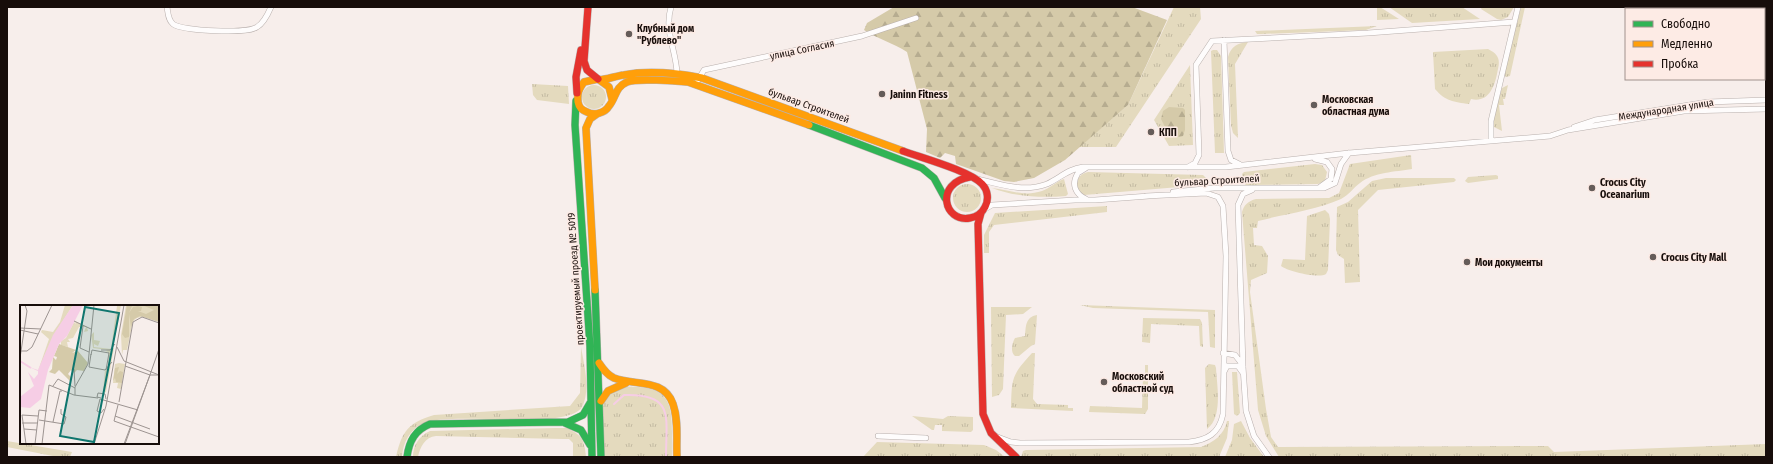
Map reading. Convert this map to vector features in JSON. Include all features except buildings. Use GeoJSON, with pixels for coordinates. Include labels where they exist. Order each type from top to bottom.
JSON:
{"type":"FeatureCollection","features":[{"type":"Feature","properties":{"kind":"street"},"geometry":{"type":"LineString","coordinates":[[167,7],[169,20],[176,26],[228,32],[246,31],[258,27],[263,22],[271,7]]}},
{"type":"Feature","properties":{"kind":"street"},"geometry":{"type":"LineString","coordinates":[[588,7],[584,62],[587,70],[609,87],[612,98]]}},
{"type":"Feature","properties":{"kind":"street"},"geometry":{"type":"LineString","coordinates":[[671,7],[668,17],[668,30],[677,73]]}},
{"type":"Feature","properties":{"kind":"street"},"geometry":{"type":"LineString","coordinates":[[1491,141],[1491,121],[1518,7]]}},
{"type":"Feature","properties":{"kind":"street","name":"проектируемый проезд № 5019"},"geometry":{"type":"LineString","coordinates":[[587,18],[576,77],[576,125],[590,346],[592,457]]}},
{"type":"Feature","properties":{"kind":"street","name":"улица Согласия"},"geometry":{"type":"LineString","coordinates":[[698,77],[704,70],[862,36],[916,18]]}},
{"type":"Feature","properties":{"kind":"street"},"geometry":{"type":"LineString","coordinates":[[1180,168],[1192,165],[1197,160],[1199,155],[1196,65],[1212,41],[1368,33],[1514,22]]}},
{"type":"Feature","properties":{"kind":"street"},"geometry":{"type":"LineString","coordinates":[[1224,40],[1228,152],[1234,163],[1246,165]]}},
{"type":"Feature","properties":{"kind":"street","name":"бульвар Строителей"},"geometry":{"type":"LineString","coordinates":[[577,96],[584,82],[628,74],[677,73],[698,77],[874,140],[973,178],[1016,188],[1031,188],[1046,184],[1075,168],[1095,166],[1180,168],[1246,165],[1350,153],[1491,141]]}},
{"type":"Feature","properties":{"kind":"street"},"geometry":{"type":"LineString","coordinates":[[697,85],[698,77]]}},
{"type":"Feature","properties":{"kind":"street","name":"бульвар Строителей"},"geometry":{"type":"LineString","coordinates":[[597,114],[605,111],[612,98],[623,84],[634,81],[672,80],[697,85],[924,168],[941,186],[950,210],[960,217],[972,218],[992,205],[1095,200],[1193,190],[1317,188],[1330,186],[1335,183],[1341,164],[1350,153]]}},
{"type":"Feature","properties":{"kind":"street"},"geometry":{"type":"LineString","coordinates":[[577,96],[582,109],[586,112],[597,114]]}},
{"type":"Feature","properties":{"kind":"street","name":"Международная улица"},"geometry":{"type":"LineString","coordinates":[[1491,141],[1550,136],[1595,120],[1708,102],[1766,100]]}},
{"type":"Feature","properties":{"kind":"street","name":"Международная улица"},"geometry":{"type":"LineString","coordinates":[[1568,130],[1684,111],[1766,109]]}},
{"type":"Feature","properties":{"kind":"street","name":"проектируемый проезд № 5019"},"geometry":{"type":"LineString","coordinates":[[597,114],[590,119],[586,128],[598,357],[601,457]]}},
{"type":"Feature","properties":{"kind":"street","name":"бульвар Строителей"},"geometry":{"type":"LineString","coordinates":[[1310,158],[1327,162],[1332,169],[1331,180],[1317,188]]}},
{"type":"Feature","properties":{"kind":"street","name":"бульвар Строителей"},"geometry":{"type":"LineString","coordinates":[[1095,166],[1080,171],[1074,182],[1079,195],[1095,200]]}},
{"type":"Feature","properties":{"kind":"street"},"geometry":{"type":"LineString","coordinates":[[946,199],[946,193],[952,182],[958,179],[973,178],[981,183],[987,196],[978,224],[983,414],[985,424],[992,434],[1016,457]]}},
{"type":"Feature","properties":{"kind":"street"},"geometry":{"type":"LineString","coordinates":[[1265,188],[1247,191],[1240,199],[1238,205],[1243,374],[1246,411],[1258,442],[1269,457]]}},
{"type":"Feature","properties":{"kind":"street"},"geometry":{"type":"LineString","coordinates":[[992,434],[1011,442],[1020,443],[1200,441],[1214,434],[1221,422],[1223,374],[1226,256],[1225,219],[1221,201],[1213,194],[1206,193],[1146,196]]}},
{"type":"Feature","properties":{"kind":"street"},"geometry":{"type":"LineString","coordinates":[[1223,353],[1235,355],[1239,358],[1243,367]]}},
{"type":"Feature","properties":{"kind":"street"},"geometry":{"type":"LineString","coordinates":[[598,357],[603,370],[607,374],[619,380],[656,385],[662,388],[671,400],[675,415],[677,457]]}},
{"type":"Feature","properties":{"kind":"street"},"geometry":{"type":"LineString","coordinates":[[1223,374],[1227,366],[1234,365],[1238,366],[1243,374]]}},
{"type":"Feature","properties":{"kind":"street"},"geometry":{"type":"LineString","coordinates":[[600,409],[601,399],[605,392],[611,388],[630,382]]}},
{"type":"Feature","properties":{"kind":"street"},"geometry":{"type":"LineString","coordinates":[[407,457],[410,442],[415,434],[419,429],[430,424],[568,422],[583,415],[590,403],[591,393]]}},
{"type":"Feature","properties":{"kind":"street"},"geometry":{"type":"LineString","coordinates":[[557,422],[578,426],[584,431],[590,445],[592,457]]}},
{"type":"Feature","properties":{"kind":"street"},"geometry":{"type":"LineString","coordinates":[[878,436],[926,438]]}},
{"type":"Feature","properties":{"kind":"green space"},"geometry":{"type":"Polygon","coordinates":[[[894,7],[1132,7],[1167,20],[1128,105],[1065,160],[1034,178],[1014,182],[1004,181],[956,164],[955,156],[945,153],[940,158],[926,152],[927,129],[907,52],[864,30],[867,23],[894,7]]]}},
{"type":"Feature","properties":{"kind":"green space"},"geometry":{"type":"Polygon","coordinates":[[[1174,7],[1200,7],[1201,19],[1116,147],[1079,147],[1128,105],[1174,7]]]}},
{"type":"Feature","properties":{"kind":"green space"},"geometry":{"type":"Polygon","coordinates":[[[1377,7],[1380,7],[1399,19],[1377,20],[1377,7]]]}},
{"type":"Feature","properties":{"kind":"green space"},"geometry":{"type":"Polygon","coordinates":[[[1389,7],[1462,7],[1480,19],[1412,23],[1389,7]]]}},
{"type":"Feature","properties":{"kind":"green space"},"geometry":{"type":"Polygon","coordinates":[[[1482,7],[1514,7],[1508,17],[1501,20],[1481,9],[1482,7]]]}},
{"type":"Feature","properties":{"kind":"green space"},"geometry":{"type":"Polygon","coordinates":[[[1521,7],[1525,7],[1510,76],[1506,77],[1504,75],[1521,7]]]}},
{"type":"Feature","properties":{"kind":"green space"},"geometry":{"type":"Polygon","coordinates":[[[1377,26],[1366,30],[1261,34],[1257,34],[1255,31],[1377,26]]]}},
{"type":"Feature","properties":{"kind":"green space"},"geometry":{"type":"Polygon","coordinates":[[[1248,42],[1235,64],[1238,138],[1233,133],[1231,125],[1228,57],[1229,53],[1235,46],[1248,42]]]}},
{"type":"Feature","properties":{"kind":"green space"},"geometry":{"type":"Polygon","coordinates":[[[1488,49],[1496,55],[1499,60],[1499,64],[1494,84],[1486,97],[1477,100],[1471,99],[1469,104],[1454,102],[1442,96],[1435,89],[1433,52],[1488,49]]]}},
{"type":"Feature","properties":{"kind":"green space"},"geometry":{"type":"Polygon","coordinates":[[[1217,50],[1221,56],[1224,153],[1215,153],[1211,51],[1217,50]]]}},
{"type":"Feature","properties":{"kind":"green space"},"geometry":{"type":"Polygon","coordinates":[[[1190,65],[1193,145],[1169,146],[1154,120],[1190,65]]]}},
{"type":"Feature","properties":{"kind":"green space"},"geometry":{"type":"Polygon","coordinates":[[[532,84],[568,86],[569,104],[537,100],[533,95],[532,84]]]}},
{"type":"Feature","properties":{"kind":"green space"},"geometry":{"type":"Polygon","coordinates":[[[594,85],[599,86],[605,92],[605,102],[599,108],[594,109],[589,108],[583,102],[582,97],[583,92],[589,86],[594,85]]]}},
{"type":"Feature","properties":{"kind":"green space"},"geometry":{"type":"Polygon","coordinates":[[[1508,85],[1505,99],[1503,99],[1504,105],[1499,105],[1502,131],[1494,127],[1493,118],[1502,88],[1508,85]]]}},
{"type":"Feature","properties":{"kind":"green space"},"geometry":{"type":"Polygon","coordinates":[[[1169,107],[1183,108],[1185,110],[1185,130],[1183,136],[1177,137],[1169,135],[1161,119],[1163,111],[1169,107]]]}},
{"type":"Feature","properties":{"kind":"green space"},"geometry":{"type":"Polygon","coordinates":[[[1411,155],[1412,169],[1385,173],[1366,179],[1341,199],[1311,209],[1258,221],[1257,228],[1253,228],[1254,245],[1262,246],[1268,256],[1267,273],[1251,280],[1250,292],[1271,437],[1278,447],[1548,446],[1554,452],[1766,444],[1766,457],[1279,457],[1266,436],[1258,410],[1242,212],[1245,205],[1256,199],[1329,198],[1339,193],[1350,164],[1411,155]]]}},
{"type":"Feature","properties":{"kind":"green space"},"geometry":{"type":"Polygon","coordinates":[[[1315,164],[1322,165],[1327,172],[1325,181],[1318,184],[1246,185],[1243,183],[1242,174],[1244,172],[1315,164]]]}},
{"type":"Feature","properties":{"kind":"green space"},"geometry":{"type":"Polygon","coordinates":[[[1088,172],[1203,175],[1207,179],[1203,185],[1084,195],[1078,189],[1077,182],[1080,176],[1088,172]]]}},
{"type":"Feature","properties":{"kind":"green space"},"geometry":{"type":"Polygon","coordinates":[[[1498,176],[1498,179],[1468,183],[1465,181],[1468,177],[1498,176]]]}},
{"type":"Feature","properties":{"kind":"green space"},"geometry":{"type":"Polygon","coordinates":[[[1386,178],[1454,178],[1456,180],[1454,182],[1378,190],[1358,210],[1360,282],[1345,283],[1344,259],[1338,255],[1336,250],[1337,207],[1348,202],[1372,181],[1386,178]]]}},
{"type":"Feature","properties":{"kind":"green space"},"geometry":{"type":"Polygon","coordinates":[[[1064,179],[1068,194],[1066,196],[1029,196],[992,188],[1023,193],[1035,193],[1045,190],[1064,179]]]}},
{"type":"Feature","properties":{"kind":"green space"},"geometry":{"type":"Polygon","coordinates":[[[967,184],[977,188],[981,198],[977,208],[967,212],[957,208],[953,198],[957,188],[967,184]]]}},
{"type":"Feature","properties":{"kind":"green space"},"geometry":{"type":"Polygon","coordinates":[[[1107,206],[1107,212],[994,225],[989,232],[989,253],[984,253],[984,235],[995,213],[1107,206]]]}},
{"type":"Feature","properties":{"kind":"green space"},"geometry":{"type":"Polygon","coordinates":[[[1325,210],[1329,214],[1330,219],[1328,270],[1326,274],[1317,276],[1303,274],[1281,266],[1283,259],[1305,260],[1307,216],[1325,210]]]}},
{"type":"Feature","properties":{"kind":"green space"},"geometry":{"type":"Polygon","coordinates":[[[1080,305],[1215,310],[1215,348],[1210,347],[1208,312],[1093,308],[1080,305]]]}},
{"type":"Feature","properties":{"kind":"green space"},"geometry":{"type":"Polygon","coordinates":[[[991,307],[1032,307],[1023,314],[1006,315],[1003,389],[999,395],[992,397],[991,307]]]}},
{"type":"Feature","properties":{"kind":"green space"},"geometry":{"type":"Polygon","coordinates":[[[1037,315],[1035,344],[1019,356],[1015,356],[1012,352],[1012,347],[1015,338],[1025,336],[1028,320],[1037,315]]]}},
{"type":"Feature","properties":{"kind":"green space"},"geometry":{"type":"Polygon","coordinates":[[[1143,318],[1200,319],[1202,323],[1203,347],[1200,346],[1199,326],[1151,324],[1150,343],[1142,342],[1143,318]]]}},
{"type":"Feature","properties":{"kind":"green space"},"geometry":{"type":"Polygon","coordinates":[[[581,347],[586,377],[586,393],[582,407],[572,414],[555,418],[459,419],[438,420],[424,423],[411,432],[404,446],[402,457],[396,457],[404,434],[408,429],[418,421],[434,415],[570,406],[580,393],[581,347]]]}},
{"type":"Feature","properties":{"kind":"green space"},"geometry":{"type":"Polygon","coordinates":[[[1032,353],[1035,353],[1033,399],[1037,404],[1068,405],[1068,408],[1073,408],[1073,411],[1011,408],[1014,378],[1020,367],[1032,353]]]}},
{"type":"Feature","properties":{"kind":"green space"},"geometry":{"type":"Polygon","coordinates":[[[1209,364],[1215,365],[1216,368],[1218,401],[1215,417],[1212,424],[1207,429],[1205,368],[1209,364]]]}},
{"type":"Feature","properties":{"kind":"green space"},"geometry":{"type":"Polygon","coordinates":[[[1145,365],[1148,365],[1148,409],[1145,414],[1089,412],[1090,406],[1142,408],[1143,376],[1145,376],[1145,365]]]}},
{"type":"Feature","properties":{"kind":"green space"},"geometry":{"type":"Polygon","coordinates":[[[1232,372],[1237,372],[1240,413],[1237,416],[1234,414],[1232,372]]]}},
{"type":"Feature","properties":{"kind":"green space"},"geometry":{"type":"Polygon","coordinates":[[[622,387],[641,387],[654,390],[663,396],[668,404],[671,414],[672,457],[603,457],[603,400],[613,390],[622,387]]]}},
{"type":"Feature","properties":{"kind":"green space"},"geometry":{"type":"Polygon","coordinates":[[[912,416],[943,419],[948,416],[973,417],[973,430],[971,432],[942,431],[942,425],[935,425],[934,430],[932,430],[912,416]]]}},
{"type":"Feature","properties":{"kind":"green space"},"geometry":{"type":"Polygon","coordinates":[[[1227,421],[1229,421],[1227,438],[1219,457],[1021,457],[1023,451],[1026,450],[1201,447],[1210,443],[1221,434],[1227,421]]]}},
{"type":"Feature","properties":{"kind":"green space"},"geometry":{"type":"Polygon","coordinates":[[[1241,421],[1250,438],[1264,457],[1225,457],[1232,440],[1234,424],[1241,421]]]}},
{"type":"Feature","properties":{"kind":"green space"},"geometry":{"type":"Polygon","coordinates":[[[570,428],[570,430],[578,434],[584,444],[586,457],[573,457],[573,443],[569,439],[436,436],[426,440],[418,457],[413,457],[417,441],[430,431],[570,428]]]}},
{"type":"Feature","properties":{"kind":"green space"},"geometry":{"type":"Polygon","coordinates":[[[7,441],[72,452],[70,457],[58,457],[7,447],[7,441]]]}},
{"type":"Feature","properties":{"kind":"green space"},"geometry":{"type":"Polygon","coordinates":[[[877,442],[984,445],[996,450],[1005,457],[863,457],[877,442]]]}},
{"type":"Feature","properties":{"kind":"waterway"},"geometry":{"type":"LineString","coordinates":[[614,404],[624,395],[640,395],[652,398],[660,403],[664,410],[666,419],[666,457]]}},
{"type":"Feature","properties":{"kind":"traffic: fast"},"geometry":{"type":"LineString","coordinates":[[576,101],[575,125],[590,346],[592,457]]}},
{"type":"Feature","properties":{"kind":"traffic: fast"},"geometry":{"type":"LineString","coordinates":[[809,125],[922,168],[934,178],[945,198]]}},
{"type":"Feature","properties":{"kind":"traffic: fast"},"geometry":{"type":"LineString","coordinates":[[595,290],[601,457]]}},
{"type":"Feature","properties":{"kind":"traffic: fast"},"geometry":{"type":"LineString","coordinates":[[407,457],[411,441],[420,429],[430,424],[568,422],[583,415],[590,403]]}},
{"type":"Feature","properties":{"kind":"traffic: fast"},"geometry":{"type":"LineString","coordinates":[[565,423],[581,430],[590,445]]}},
{"type":"Feature","properties":{"kind":"traffic: slow"},"geometry":{"type":"LineString","coordinates":[[600,80],[634,73],[653,72],[702,78],[903,151]]}},
{"type":"Feature","properties":{"kind":"traffic: slow"},"geometry":{"type":"LineString","coordinates":[[612,99],[609,87],[598,79],[584,82],[578,94],[578,104],[581,108],[590,113],[596,114],[607,108],[620,87],[627,82],[647,80],[688,82],[809,125]]}},
{"type":"Feature","properties":{"kind":"traffic: slow"},"geometry":{"type":"LineString","coordinates":[[595,290],[586,128],[590,119],[597,114]]}},
{"type":"Feature","properties":{"kind":"traffic: slow"},"geometry":{"type":"LineString","coordinates":[[599,363],[607,374],[614,378],[656,386],[669,396],[673,404],[676,417],[677,457]]}},
{"type":"Feature","properties":{"kind":"traffic: slow"},"geometry":{"type":"LineString","coordinates":[[601,401],[608,391],[626,383]]}},
{"type":"Feature","properties":{"kind":"traffic: jam"},"geometry":{"type":"LineString","coordinates":[[588,7],[584,61],[587,70],[598,79]]}},
{"type":"Feature","properties":{"kind":"traffic: jam"},"geometry":{"type":"LineString","coordinates":[[577,93],[576,77],[581,50]]}},
{"type":"Feature","properties":{"kind":"traffic: jam"},"geometry":{"type":"LineString","coordinates":[[903,151],[967,174],[982,184],[986,189],[987,195],[987,201],[984,209],[981,213],[974,217],[961,218],[954,215],[949,209],[947,194],[951,187],[959,181],[970,177]]}},
{"type":"Feature","properties":{"kind":"traffic: jam"},"geometry":{"type":"LineString","coordinates":[[981,213],[978,224],[983,414],[991,433],[1016,457]]}},
{"type":"Feature","properties":{"kind":"place","name":"Клубный дом \"Рублево\""},"geometry":{"type":"Point","coordinates":[629,34]}},
{"type":"Feature","properties":{"kind":"place","name":"Janinn Fitness"},"geometry":{"type":"Point","coordinates":[882,94]}},
{"type":"Feature","properties":{"kind":"place","name":"Московская областная дума"},"geometry":{"type":"Point","coordinates":[1314,105]}},
{"type":"Feature","properties":{"kind":"place","name":"КПП"},"geometry":{"type":"Point","coordinates":[1151,132]}},
{"type":"Feature","properties":{"kind":"place","name":"Crocus City Oceanarium"},"geometry":{"type":"Point","coordinates":[1592,188]}},
{"type":"Feature","properties":{"kind":"place","name":"Crocus City Mall"},"geometry":{"type":"Point","coordinates":[1653,257]}},
{"type":"Feature","properties":{"kind":"place","name":"Мои документы"},"geometry":{"type":"Point","coordinates":[1467,262]}},
{"type":"Feature","properties":{"kind":"place","name":"Московский областной суд"},"geometry":{"type":"Point","coordinates":[1104,382]}}]}
